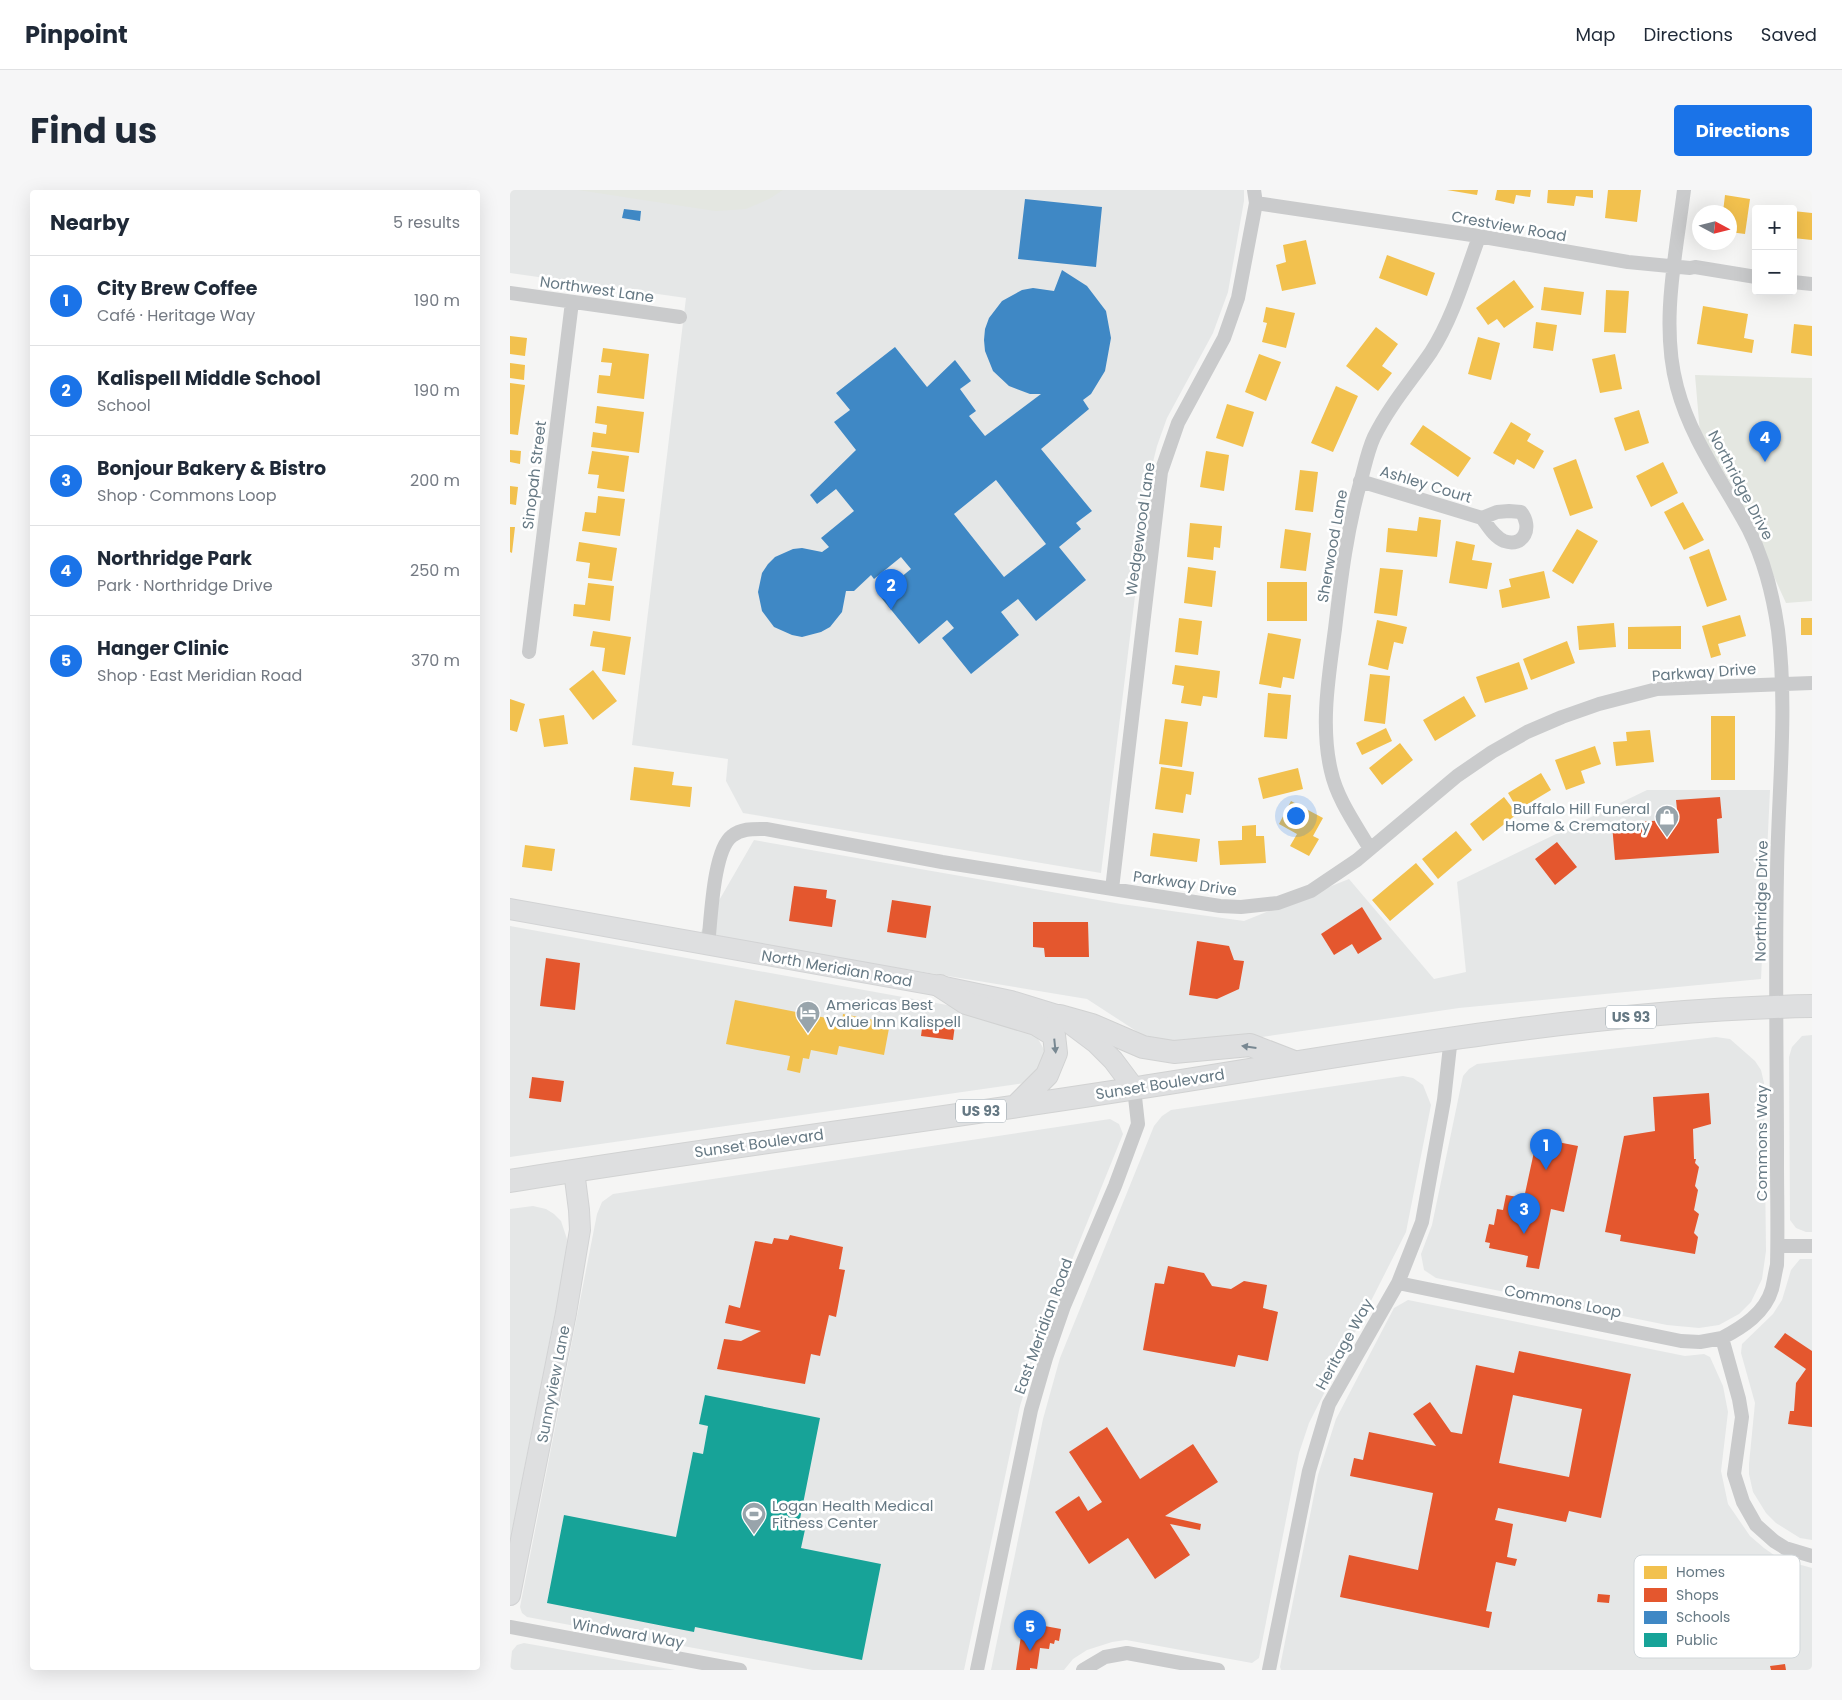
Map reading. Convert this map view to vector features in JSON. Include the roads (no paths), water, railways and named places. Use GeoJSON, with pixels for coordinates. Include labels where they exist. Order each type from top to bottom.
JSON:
{"type":"FeatureCollection","features":[{"type":"Feature","properties":{"kind":"main road","name":"North Meridian Road"},"geometry":{"type":"LineString","coordinates":[[510,909],[940,986],[1011,1001],[1060,1016],[1096,1043],[1113,1060],[1134,1088]]}},
{"type":"Feature","properties":{"kind":"main road"},"geometry":{"type":"LineString","coordinates":[[940,986],[966,1003],[1036,1024],[1054,1035],[1056,1053],[1047,1075],[1016,1106]]}},
{"type":"Feature","properties":{"kind":"main road","name":"Sunset Boulevard"},"geometry":{"type":"LineString","coordinates":[[510,1181],[1134,1088],[1451,1037],[1650,1014],[1777,1006],[1812,1006]]}},
{"type":"Feature","properties":{"kind":"main road"},"geometry":{"type":"LineString","coordinates":[[1060,1016],[1092,1025],[1143,1047],[1174,1052],[1250,1045],[1295,1062]]}},
{"type":"Feature","properties":{"kind":"main road","name":"Sunnyview Lane"},"geometry":{"type":"LineString","coordinates":[[510,1595],[566,1313],[580,1230],[574,1171]]}},
{"type":"Feature","properties":{"kind":"street","name":"Northridge Drive"},"geometry":{"type":"LineString","coordinates":[[1684,190],[1674,267],[1670,322],[1673,366],[1678,389],[1703,452],[1758,549],[1772,590],[1778,632],[1782,726],[1777,874],[1777,1006]]}},
{"type":"Feature","properties":{"kind":"street","name":"Crestview Road"},"geometry":{"type":"LineString","coordinates":[[1255,196],[1628,262],[1718,270],[1752,276]]}},
{"type":"Feature","properties":{"kind":"street","name":"Wedgewood Lane"},"geometry":{"type":"LineString","coordinates":[[1112,889],[1162,472],[1178,423],[1224,338],[1238,298],[1255,196]]}},
{"type":"Feature","properties":{"kind":"street","name":"Sherwood Lane"},"geometry":{"type":"LineString","coordinates":[[1370,849],[1336,786],[1331,772],[1326,741],[1329,678],[1350,518],[1375,435],[1392,406],[1438,338],[1457,298],[1479,237]]}},
{"type":"Feature","properties":{"kind":"street"},"geometry":{"type":"LineString","coordinates":[[1797,282],[1812,284]]}},
{"type":"Feature","properties":{"kind":"street","name":"Northwest Lane"},"geometry":{"type":"LineString","coordinates":[[510,293],[680,317]]}},
{"type":"Feature","properties":{"kind":"street","name":"Sinopah Street"},"geometry":{"type":"LineString","coordinates":[[530,652],[572,302]]}},
{"type":"Feature","properties":{"kind":"street","name":"Ashley Court"},"geometry":{"type":"LineString","coordinates":[[1360,481],[1482,518]]}},
{"type":"Feature","properties":{"kind":"street","name":"Parkway Drive"},"geometry":{"type":"LineString","coordinates":[[708,945],[721,851],[732,836],[740,831],[766,829],[942,862],[1220,906],[1241,907],[1278,903],[1295,898],[1319,886],[1370,849],[1457,776],[1492,752],[1527,732],[1562,717],[1599,704],[1657,690],[1812,683]]}},
{"type":"Feature","properties":{"kind":"street","name":"Commons Way"},"geometry":{"type":"LineString","coordinates":[[1777,1006],[1778,1246]]}},
{"type":"Feature","properties":{"kind":"street","name":"Heritage Way"},"geometry":{"type":"LineString","coordinates":[[1269,1670],[1308,1471],[1329,1404],[1398,1284],[1422,1222],[1444,1100],[1451,1037]]}},
{"type":"Feature","properties":{"kind":"street","name":"East Meridian Road"},"geometry":{"type":"LineString","coordinates":[[977,1670],[1031,1410],[1064,1306],[1115,1186],[1138,1124],[1134,1088]]}},
{"type":"Feature","properties":{"kind":"street"},"geometry":{"type":"LineString","coordinates":[[1778,1246],[1812,1246]]}},
{"type":"Feature","properties":{"kind":"street","name":"Commons Loop"},"geometry":{"type":"LineString","coordinates":[[1398,1284],[1681,1341],[1700,1342],[1722,1338],[1738,1330],[1757,1315],[1772,1290],[1777,1265],[1778,1246]]}},
{"type":"Feature","properties":{"kind":"street"},"geometry":{"type":"LineString","coordinates":[[1722,1338],[1739,1399],[1742,1417],[1734,1474],[1743,1502],[1756,1525],[1774,1541],[1785,1548],[1812,1556]]}},
{"type":"Feature","properties":{"kind":"street","name":"Windward Way"},"geometry":{"type":"LineString","coordinates":[[510,1627],[740,1670]]}},
{"type":"Feature","properties":{"kind":"street"},"geometry":{"type":"LineString","coordinates":[[1083,1670],[1105,1657],[1127,1653],[1218,1670]]}},
{"type":"Feature","properties":{"kind":"place","name":"Northridge Park"},"geometry":{"type":"Point","coordinates":[1765,462]}},
{"type":"Feature","properties":{"kind":"place","name":"Kalispell Middle School"},"geometry":{"type":"Point","coordinates":[891,610]}},
{"type":"Feature","properties":{"kind":"place","name":"Buffalo Hill Funeral Home & Crematory"},"geometry":{"type":"Point","coordinates":[1667,838]}},
{"type":"Feature","properties":{"kind":"place","name":"Americas Best Value Inn Kalispell"},"geometry":{"type":"Point","coordinates":[808,1034]}},
{"type":"Feature","properties":{"kind":"place","name":"City Brew Coffee"},"geometry":{"type":"Point","coordinates":[1546,1170]}},
{"type":"Feature","properties":{"kind":"place","name":"Bonjour Bakery & Bistro"},"geometry":{"type":"Point","coordinates":[1524,1234]}},
{"type":"Feature","properties":{"kind":"place","name":"Logan Health Medical Fitness Center"},"geometry":{"type":"Point","coordinates":[754,1535]}},
{"type":"Feature","properties":{"kind":"place","name":"Hanger Clinic"},"geometry":{"type":"Point","coordinates":[1030,1651]}}]}
